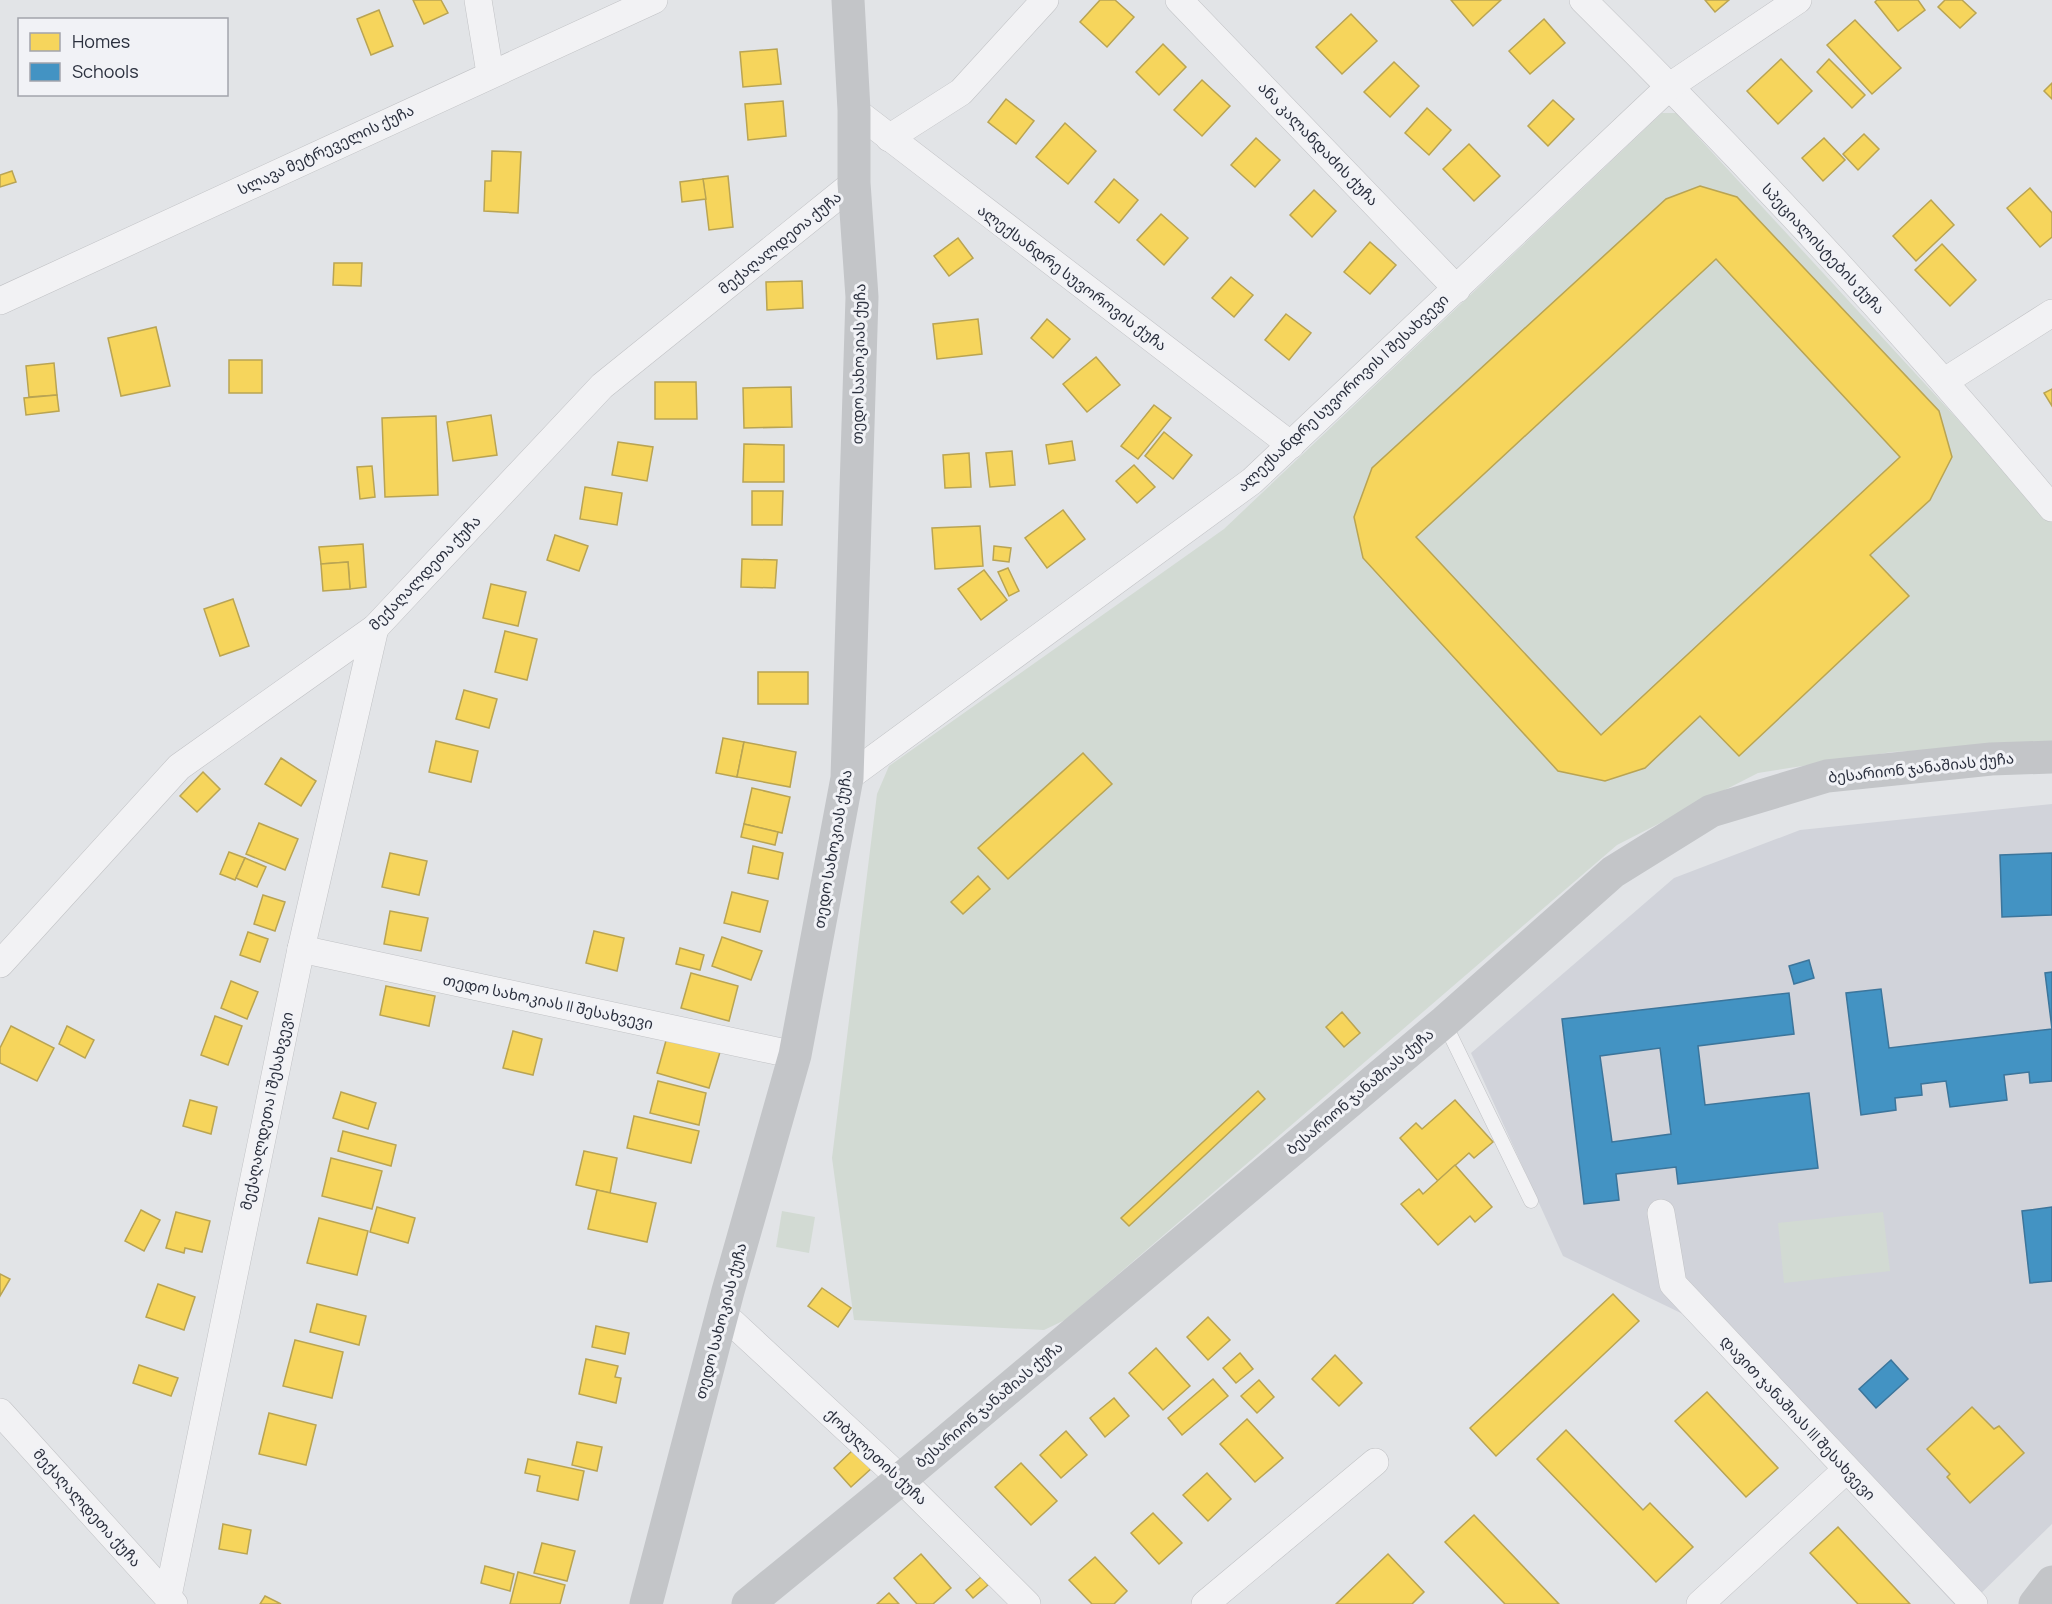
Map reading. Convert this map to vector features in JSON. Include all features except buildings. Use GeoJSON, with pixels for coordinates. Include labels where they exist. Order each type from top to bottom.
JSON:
{"type":"FeatureCollection","features":[{"type":"Feature","properties":{"kind":"street"},"geometry":{"type":"LineString","coordinates":[[478,0],[490,73]]}},
{"type":"Feature","properties":{"kind":"street","name":"სლავა მეტრეველის ქუჩა"},"geometry":{"type":"LineString","coordinates":[[0,301],[490,73],[654,0]]}},
{"type":"Feature","properties":{"kind":"street","name":"თედო სახოკიას ქუჩა"},"geometry":{"type":"LineString","coordinates":[[646,1604],[722,1313],[795,1055],[847,778],[862,297],[854,183],[854,110],[848,0]]}},
{"type":"Feature","properties":{"kind":"street"},"geometry":{"type":"LineString","coordinates":[[889,138],[961,92],[1045,0]]}},
{"type":"Feature","properties":{"kind":"street","name":"ანა კალანდაძის ქუჩა"},"geometry":{"type":"LineString","coordinates":[[1179,0],[1457,289]]}},
{"type":"Feature","properties":{"kind":"street","name":"სპეციალისტების ქუჩა"},"geometry":{"type":"LineString","coordinates":[[1583,0],[1670,86],[1945,381],[2052,508]]}},
{"type":"Feature","properties":{"kind":"street","name":"ალექსანდრე სუვოროვის I შესახვევი"},"geometry":{"type":"LineString","coordinates":[[847,778],[1252,481],[1670,86],[1798,0]]}},
{"type":"Feature","properties":{"kind":"street","name":"ალექსანდრე სუვოროვის ქუჩა"},"geometry":{"type":"LineString","coordinates":[[854,110],[1291,445]]}},
{"type":"Feature","properties":{"kind":"street","name":"მექაღალდეთა ქუჩა"},"geometry":{"type":"LineString","coordinates":[[0,964],[179,767],[375,628],[602,386],[854,183]]}},
{"type":"Feature","properties":{"kind":"street"},"geometry":{"type":"LineString","coordinates":[[1945,381],[2052,313]]}},
{"type":"Feature","properties":{"kind":"street","name":"მექაღალდეთა I შესახვევი"},"geometry":{"type":"LineString","coordinates":[[171,1600],[301,949],[375,628]]}},
{"type":"Feature","properties":{"kind":"street","name":"ბესარიონ ჯანაშიას ქუჩა"},"geometry":{"type":"LineString","coordinates":[[748,1604],[901,1479],[1444,1022],[1613,872],[1711,812],[1827,776],[1991,759],[2052,757]]}},
{"type":"Feature","properties":{"kind":"street","name":"თედო სახოკიას II შესახვევი"},"geometry":{"type":"LineString","coordinates":[[301,949],[795,1055]]}},
{"type":"Feature","properties":{"kind":"street","name":"დავით ჯანაშიას III შესახვევი"},"geometry":{"type":"LineString","coordinates":[[1661,1213],[1673,1284],[1974,1604]]}},
{"type":"Feature","properties":{"kind":"street","name":"ქობულეთის ქუჩა"},"geometry":{"type":"LineString","coordinates":[[722,1313],[901,1479],[1027,1604]]}},
{"type":"Feature","properties":{"kind":"street","name":"მექაღალდეთა ქუჩა"},"geometry":{"type":"LineString","coordinates":[[0,1412],[171,1600]]}},
{"type":"Feature","properties":{"kind":"street"},"geometry":{"type":"LineString","coordinates":[[1205,1604],[1375,1462]]}},
{"type":"Feature","properties":{"kind":"street"},"geometry":{"type":"LineString","coordinates":[[1700,1604],[1846,1470]]}},
{"type":"Feature","properties":{"kind":"lane"},"geometry":{"type":"LineString","coordinates":[[1444,1022],[1531,1201]]}},
{"type":"Feature","properties":{"kind":"shaded area"},"geometry":{"type":"Polygon","coordinates":[[[1662,113],[1676,113],[2052,522],[2052,743],[1892,752],[1758,773],[1617,845],[1065,1320],[1044,1330],[854,1320],[832,1158],[877,794],[889,766],[1224,529],[1662,113]]]}},
{"type":"Feature","properties":{"kind":"shaded area"},"geometry":{"type":"Polygon","coordinates":[[[2052,804],[2052,1524],[1970,1604],[1954,1604],[1685,1315],[1563,1256],[1471,1053],[1674,878],[1800,830],[2052,804]]]}},
{"type":"Feature","properties":{"kind":"shaded area"},"geometry":{"type":"Polygon","coordinates":[[[782,1211],[815,1217],[809,1253],[776,1247],[782,1211]]]}},
{"type":"Feature","properties":{"kind":"shaded area"},"geometry":{"type":"Polygon","coordinates":[[[1883,1212],[1890,1271],[1784,1283],[1778,1223],[1883,1212]]]}}]}
